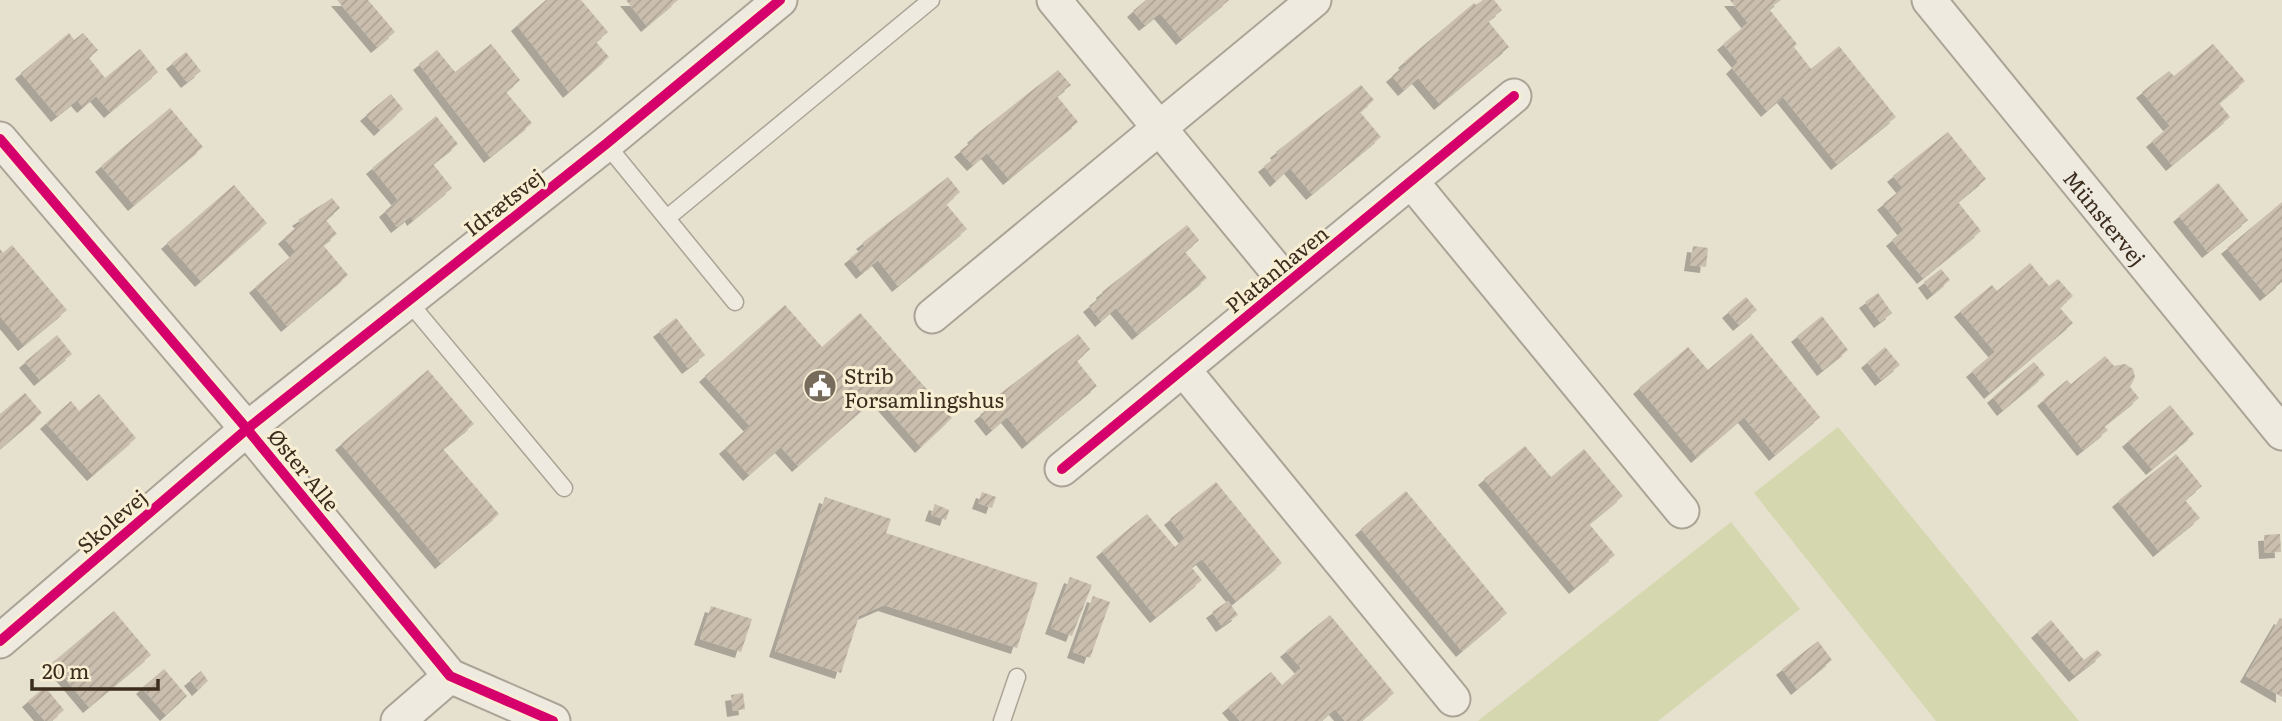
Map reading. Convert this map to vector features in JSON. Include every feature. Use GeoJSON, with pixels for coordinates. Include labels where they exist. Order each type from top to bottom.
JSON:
{"type":"FeatureCollection","features":[{"type":"Feature","properties":{"kind":"street","name":"Idrætsvej"},"geometry":{"type":"LineString","coordinates":[[247,429],[606,144],[780,0]]}},
{"type":"Feature","properties":{"kind":"street","name":"Platanhaven"},"geometry":{"type":"LineString","coordinates":[[1054,0],[1286,284]]}},
{"type":"Feature","properties":{"kind":"street"},"geometry":{"type":"LineString","coordinates":[[932,316],[1314,0]]}},
{"type":"Feature","properties":{"kind":"street","name":"Münstervej"},"geometry":{"type":"LineString","coordinates":[[1929,0],[2282,433]]}},
{"type":"Feature","properties":{"kind":"street","name":"Platanhaven"},"geometry":{"type":"LineString","coordinates":[[1062,469],[1514,96]]}},
{"type":"Feature","properties":{"kind":"street","name":"Øster Alle"},"geometry":{"type":"LineString","coordinates":[[0,139],[247,429],[450,676],[553,721]]}},
{"type":"Feature","properties":{"kind":"street"},"geometry":{"type":"LineString","coordinates":[[1411,181],[1682,511]]}},
{"type":"Feature","properties":{"kind":"street"},"geometry":{"type":"LineString","coordinates":[[1183,369],[1453,699]]}},
{"type":"Feature","properties":{"kind":"street","name":"Skolevej"},"geometry":{"type":"LineString","coordinates":[[0,641],[247,429]]}},
{"type":"Feature","properties":{"kind":"street"},"geometry":{"type":"LineString","coordinates":[[398,721],[450,676]]}},
{"type":"Feature","properties":{"kind":"lane"},"geometry":{"type":"LineString","coordinates":[[667,218],[930,0]]}},
{"type":"Feature","properties":{"kind":"lane"},"geometry":{"type":"LineString","coordinates":[[606,144],[735,302]]}},
{"type":"Feature","properties":{"kind":"lane"},"geometry":{"type":"LineString","coordinates":[[408,301],[565,488]]}},
{"type":"Feature","properties":{"kind":"lane"},"geometry":{"type":"LineString","coordinates":[[1002,721],[1017,677]]}},
{"type":"Feature","properties":{"kind":"green space"},"geometry":{"type":"Polygon","coordinates":[[[1838,427],[2079,721],[1936,721],[1754,493],[1838,427]]]}},
{"type":"Feature","properties":{"kind":"green space"},"geometry":{"type":"Polygon","coordinates":[[[1731,522],[1800,609],[1658,721],[1478,721],[1731,522]]]}},
{"type":"Feature","properties":{"kind":"building"},"geometry":{"type":"Polygon","coordinates":[[[337,0],[368,0],[395,32],[377,47],[337,0]]]}},
{"type":"Feature","properties":{"kind":"building"},"geometry":{"type":"Polygon","coordinates":[[[546,0],[581,0],[608,32],[596,42],[609,57],[569,92],[517,25],[546,0]]]}},
{"type":"Feature","properties":{"kind":"building"},"geometry":{"type":"Polygon","coordinates":[[[626,0],[678,0],[647,26],[626,0]]]}},
{"type":"Feature","properties":{"kind":"building"},"geometry":{"type":"Polygon","coordinates":[[[1146,0],[1229,0],[1182,39],[1160,13],[1145,25],[1133,11],[1146,0]]]}},
{"type":"Feature","properties":{"kind":"building"},"geometry":{"type":"Polygon","coordinates":[[[1483,0],[1494,0],[1502,10],[1488,21],[1509,47],[1440,104],[1418,78],[1404,90],[1392,76],[1406,64],[1404,62],[1474,3],[1476,5],[1483,0]]]}},
{"type":"Feature","properties":{"kind":"building"},"geometry":{"type":"Polygon","coordinates":[[[1730,0],[1781,0],[1769,9],[1797,44],[1794,47],[1811,69],[1839,46],[1896,117],[1837,164],[1783,97],[1767,111],[1732,68],[1738,62],[1723,44],[1748,23],[1730,0]]]}},
{"type":"Feature","properties":{"kind":"building"},"geometry":{"type":"Polygon","coordinates":[[[69,33],[74,40],[83,33],[98,50],[89,58],[105,78],[140,49],[158,72],[110,112],[96,96],[83,107],[77,100],[57,116],[21,73],[69,33]]]}},
{"type":"Feature","properties":{"kind":"building"},"geometry":{"type":"Polygon","coordinates":[[[491,44],[520,80],[506,92],[532,123],[490,157],[419,64],[437,50],[455,72],[491,44]]]}},
{"type":"Feature","properties":{"kind":"building"},"geometry":{"type":"Polygon","coordinates":[[[2213,44],[2245,81],[2219,103],[2230,117],[2172,165],[2152,141],[2170,126],[2142,92],[2169,71],[2174,76],[2213,44]]]}},
{"type":"Feature","properties":{"kind":"building"},"geometry":{"type":"Polygon","coordinates":[[[186,52],[201,71],[187,82],[172,63],[186,52]]]}},
{"type":"Feature","properties":{"kind":"building"},"geometry":{"type":"Polygon","coordinates":[[[1058,70],[1071,85],[1057,96],[1078,122],[1009,179],[987,153],[973,165],[960,151],[975,139],[973,137],[1058,70]]]}},
{"type":"Feature","properties":{"kind":"building"},"geometry":{"type":"Polygon","coordinates":[[[1361,85],[1374,100],[1360,112],[1381,137],[1312,194],[1290,168],[1276,181],[1264,166],[1278,155],[1276,152],[1361,85]]]}},
{"type":"Feature","properties":{"kind":"building"},"geometry":{"type":"Polygon","coordinates":[[[391,94],[403,109],[380,130],[366,115],[391,94]]]}},
{"type":"Feature","properties":{"kind":"building"},"geometry":{"type":"Polygon","coordinates":[[[170,108],[203,147],[134,205],[101,166],[170,108]]]}},
{"type":"Feature","properties":{"kind":"building"},"geometry":{"type":"Polygon","coordinates":[[[436,116],[458,144],[433,164],[452,188],[413,220],[411,216],[397,227],[385,211],[398,200],[372,168],[436,116]]]}},
{"type":"Feature","properties":{"kind":"building"},"geometry":{"type":"Polygon","coordinates":[[[1948,132],[1986,179],[1958,202],[1981,231],[1923,278],[1892,240],[1904,230],[1883,204],[1903,188],[1893,176],[1948,132]]]}},
{"type":"Feature","properties":{"kind":"building"},"geometry":{"type":"Polygon","coordinates":[[[948,177],[960,192],[946,204],[967,229],[898,286],[878,260],[862,273],[850,258],[865,246],[862,243],[948,177]]]}},
{"type":"Feature","properties":{"kind":"building"},"geometry":{"type":"Polygon","coordinates":[[[2218,183],[2248,220],[2208,252],[2179,216],[2218,183]]]}},
{"type":"Feature","properties":{"kind":"building"},"geometry":{"type":"Polygon","coordinates":[[[234,185],[267,223],[201,281],[167,243],[234,185]]]}},
{"type":"Feature","properties":{"kind":"building"},"geometry":{"type":"Polygon","coordinates":[[[332,198],[340,208],[326,220],[337,234],[323,245],[348,275],[287,326],[255,287],[296,252],[284,238],[301,223],[298,220],[332,198]]]}},
{"type":"Feature","properties":{"kind":"building"},"geometry":{"type":"Polygon","coordinates":[[[2282,202],[2282,282],[2266,295],[2227,248],[2282,202]]]}},
{"type":"Feature","properties":{"kind":"building"},"geometry":{"type":"Polygon","coordinates":[[[1187,225],[1199,240],[1185,252],[1207,278],[1138,334],[1116,308],[1101,321],[1089,306],[1103,295],[1102,292],[1187,225]]]}},
{"type":"Feature","properties":{"kind":"building"},"geometry":{"type":"Polygon","coordinates":[[[12,245],[67,310],[24,345],[0,316],[0,249],[3,253],[12,245]]]}},
{"type":"Feature","properties":{"kind":"building"},"geometry":{"type":"Polygon","coordinates":[[[1693,246],[1708,248],[1706,267],[1690,265],[1693,246]]]}},
{"type":"Feature","properties":{"kind":"building"},"geometry":{"type":"Polygon","coordinates":[[[2030,263],[2049,286],[2058,279],[2073,296],[2060,308],[2073,323],[1990,393],[1972,371],[1995,352],[1960,311],[1992,285],[1997,291],[2030,263]]]}},
{"type":"Feature","properties":{"kind":"building"},"geometry":{"type":"Polygon","coordinates":[[[1941,269],[1950,280],[1933,294],[1924,282],[1941,269]]]}},
{"type":"Feature","properties":{"kind":"building"},"geometry":{"type":"Polygon","coordinates":[[[1878,293],[1892,313],[1880,322],[1865,302],[1878,293]]]}},
{"type":"Feature","properties":{"kind":"building"},"geometry":{"type":"Polygon","coordinates":[[[1746,297],[1757,310],[1739,325],[1728,312],[1746,297]]]}},
{"type":"Feature","properties":{"kind":"building","name":"Strib Forsamlingshus"},"geometry":{"type":"Polygon","coordinates":[[[785,305],[822,347],[860,313],[952,418],[921,447],[877,397],[798,466],[781,447],[749,475],[725,448],[750,426],[705,376],[785,305]]]}},
{"type":"Feature","properties":{"kind":"building"},"geometry":{"type":"Polygon","coordinates":[[[1822,316],[1848,350],[1823,370],[1797,336],[1822,316]]]}},
{"type":"Feature","properties":{"kind":"building"},"geometry":{"type":"Polygon","coordinates":[[[676,318],[705,355],[688,368],[659,331],[676,318]]]}},
{"type":"Feature","properties":{"kind":"building"},"geometry":{"type":"Polygon","coordinates":[[[1751,333],[1820,417],[1775,455],[1744,417],[1697,457],[1639,388],[1688,347],[1708,370],[1751,333]]]}},
{"type":"Feature","properties":{"kind":"building"},"geometry":{"type":"Polygon","coordinates":[[[1078,334],[1090,349],[1077,361],[1097,386],[1028,443],[1007,417],[992,430],[980,415],[995,403],[992,400],[1078,334]]]}},
{"type":"Feature","properties":{"kind":"building"},"geometry":{"type":"Polygon","coordinates":[[[57,335],[72,354],[40,380],[25,362],[57,335]]]}},
{"type":"Feature","properties":{"kind":"building"},"geometry":{"type":"Polygon","coordinates":[[[1885,347],[1900,365],[1881,380],[1867,362],[1885,347]]]}},
{"type":"Feature","properties":{"kind":"building"},"geometry":{"type":"Polygon","coordinates":[[[2105,356],[2114,366],[2125,364],[2133,369],[2135,377],[2130,387],[2139,398],[2104,426],[2108,430],[2083,450],[2043,400],[2067,380],[2071,384],[2105,356]]]}},
{"type":"Feature","properties":{"kind":"building"},"geometry":{"type":"Polygon","coordinates":[[[2034,362],[2045,375],[2003,410],[1993,397],[2034,362]]]}},
{"type":"Feature","properties":{"kind":"building"},"geometry":{"type":"Polygon","coordinates":[[[428,370],[474,424],[443,449],[499,514],[441,563],[341,444],[428,370]]]}},
{"type":"Feature","properties":{"kind":"building"},"geometry":{"type":"Polygon","coordinates":[[[25,393],[42,413],[0,449],[0,414],[25,393]]]}},
{"type":"Feature","properties":{"kind":"building"},"geometry":{"type":"Polygon","coordinates":[[[99,394],[136,438],[93,475],[46,423],[71,401],[79,411],[99,394]]]}},
{"type":"Feature","properties":{"kind":"building"},"geometry":{"type":"Polygon","coordinates":[[[2170,405],[2194,434],[2152,469],[2128,441],[2170,405]]]}},
{"type":"Feature","properties":{"kind":"building"},"geometry":{"type":"Polygon","coordinates":[[[1525,446],[1551,477],[1584,449],[1623,496],[1589,524],[1615,555],[1575,588],[1484,479],[1525,446]]]}},
{"type":"Feature","properties":{"kind":"building"},"geometry":{"type":"Polygon","coordinates":[[[2176,454],[2202,486],[2185,500],[2200,518],[2159,551],[2118,501],[2176,454]]]}},
{"type":"Feature","properties":{"kind":"building"},"geometry":{"type":"Polygon","coordinates":[[[1216,482],[1282,563],[1236,601],[1202,559],[1191,567],[1202,580],[1156,617],[1102,551],[1147,514],[1175,547],[1185,538],[1170,519],[1216,482]]]}},
{"type":"Feature","properties":{"kind":"building"},"geometry":{"type":"Polygon","coordinates":[[[1406,491],[1507,613],[1462,651],[1361,529],[1406,491]]]}},
{"type":"Feature","properties":{"kind":"building"},"geometry":{"type":"Polygon","coordinates":[[[982,492],[996,497],[992,508],[978,503],[982,492]]]}},
{"type":"Feature","properties":{"kind":"building"},"geometry":{"type":"Polygon","coordinates":[[[825,497],[891,519],[886,533],[1038,583],[1017,648],[884,605],[859,616],[841,673],[775,651],[825,497]]]}},
{"type":"Feature","properties":{"kind":"building"},"geometry":{"type":"Polygon","coordinates":[[[935,504],[949,510],[946,520],[931,515],[935,504]]]}},
{"type":"Feature","properties":{"kind":"building"},"geometry":{"type":"Polygon","coordinates":[[[2280,534],[2281,552],[2265,553],[2264,535],[2280,534]]]}},
{"type":"Feature","properties":{"kind":"building"},"geometry":{"type":"Polygon","coordinates":[[[1070,577],[1092,585],[1072,636],[1051,628],[1070,577]]]}},
{"type":"Feature","properties":{"kind":"building"},"geometry":{"type":"Polygon","coordinates":[[[1093,596],[1110,602],[1090,658],[1073,652],[1093,596]]]}},
{"type":"Feature","properties":{"kind":"building"},"geometry":{"type":"Polygon","coordinates":[[[1228,601],[1238,615],[1222,626],[1212,612],[1228,601]]]}},
{"type":"Feature","properties":{"kind":"building"},"geometry":{"type":"Polygon","coordinates":[[[711,606],[752,619],[741,652],[700,639],[711,606]]]}},
{"type":"Feature","properties":{"kind":"building"},"geometry":{"type":"Polygon","coordinates":[[[114,611],[151,655],[89,707],[52,663],[114,611]]]}},
{"type":"Feature","properties":{"kind":"building"},"geometry":{"type":"Polygon","coordinates":[[[1330,615],[1394,693],[1361,721],[1345,721],[1335,709],[1321,721],[1240,721],[1228,707],[1271,672],[1282,685],[1301,668],[1286,651],[1330,615]]]}},
{"type":"Feature","properties":{"kind":"building"},"geometry":{"type":"Polygon","coordinates":[[[2280,618],[2282,619],[2282,697],[2246,676],[2280,618]]]}},
{"type":"Feature","properties":{"kind":"building"},"geometry":{"type":"Polygon","coordinates":[[[2051,620],[2084,660],[2097,650],[2102,655],[2075,676],[2037,632],[2051,620]]]}},
{"type":"Feature","properties":{"kind":"building"},"geometry":{"type":"Polygon","coordinates":[[[1818,641],[1832,660],[1797,689],[1782,669],[1818,641]]]}},
{"type":"Feature","properties":{"kind":"building"},"geometry":{"type":"Polygon","coordinates":[[[164,669],[187,696],[166,715],[142,688],[164,669]]]}},
{"type":"Feature","properties":{"kind":"building"},"geometry":{"type":"Polygon","coordinates":[[[201,671],[208,681],[198,690],[190,680],[201,671]]]}},
{"type":"Feature","properties":{"kind":"building"},"geometry":{"type":"Polygon","coordinates":[[[45,687],[64,710],[51,721],[45,721],[28,701],[45,687]]]}},
{"type":"Feature","properties":{"kind":"building"},"geometry":{"type":"Polygon","coordinates":[[[743,693],[745,709],[733,711],[731,695],[743,693]]]}},
{"type":"Feature","properties":{"kind":"cycle path"},"geometry":{"type":"LineString","coordinates":[[0,641],[247,429],[606,144],[780,0]]}},
{"type":"Feature","properties":{"kind":"cycle path"},"geometry":{"type":"LineString","coordinates":[[1062,469],[1514,96]]}},
{"type":"Feature","properties":{"kind":"cycle path"},"geometry":{"type":"LineString","coordinates":[[0,139],[247,429],[450,676],[553,721]]}},
{"type":"Feature","properties":{"kind":"place","name":"Strib Forsamlingshus"},"geometry":{"type":"Point","coordinates":[820,386]}}]}
